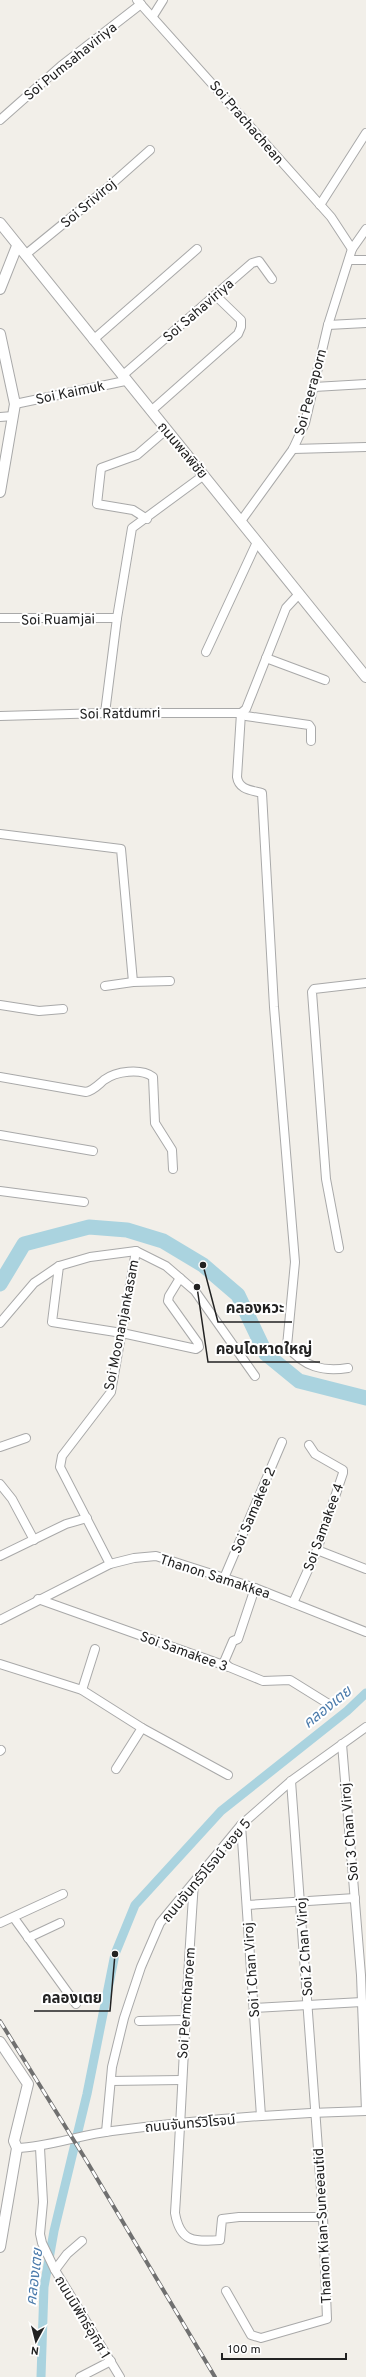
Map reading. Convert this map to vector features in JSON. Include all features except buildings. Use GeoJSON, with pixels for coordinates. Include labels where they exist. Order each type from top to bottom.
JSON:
{"type":"FeatureCollection","features":[{"type":"Feature","properties":{"kind":"street"},"geometry":{"type":"LineString","coordinates":[[153,16],[163,0]]}},
{"type":"Feature","properties":{"kind":"street","name":"Soi Prachachean"},"geometry":{"type":"LineString","coordinates":[[139,2],[320,205],[352,249]]}},
{"type":"Feature","properties":{"kind":"street","name":"Soi Pumsahaviriya"},"geometry":{"type":"LineString","coordinates":[[0,120],[61,66],[139,2]]}},
{"type":"Feature","properties":{"kind":"street"},"geometry":{"type":"LineString","coordinates":[[320,205],[366,133]]}},
{"type":"Feature","properties":{"kind":"street","name":"Soi Sriviroj"},"geometry":{"type":"LineString","coordinates":[[25,255],[106,190],[150,150]]}},
{"type":"Feature","properties":{"kind":"street","name":"ถนนพลพิชัย"},"geometry":{"type":"LineString","coordinates":[[0,223],[17,246],[204,475],[366,677]]}},
{"type":"Feature","properties":{"kind":"street","name":"Soi Peeraporn"},"geometry":{"type":"LineString","coordinates":[[241,521],[293,449],[305,423],[328,325],[352,249],[366,229]]}},
{"type":"Feature","properties":{"kind":"street"},"geometry":{"type":"LineString","coordinates":[[0,289],[17,246]]}},
{"type":"Feature","properties":{"kind":"street"},"geometry":{"type":"LineString","coordinates":[[93,340],[197,249]]}},
{"type":"Feature","properties":{"kind":"street"},"geometry":{"type":"LineString","coordinates":[[349,260],[366,260]]}},
{"type":"Feature","properties":{"kind":"street","name":"Soi Sahaviriya"},"geometry":{"type":"LineString","coordinates":[[124,378],[256,261],[259,261],[272,279]]}},
{"type":"Feature","properties":{"kind":"street"},"geometry":{"type":"LineString","coordinates":[[151,411],[238,334],[241,327],[241,320],[215,296]]}},
{"type":"Feature","properties":{"kind":"street"},"geometry":{"type":"LineString","coordinates":[[328,325],[366,323]]}},
{"type":"Feature","properties":{"kind":"street"},"geometry":{"type":"LineString","coordinates":[[0,492],[12,416],[16,404],[1,339]]}},
{"type":"Feature","properties":{"kind":"street","name":"Soi Kaimuk"},"geometry":{"type":"LineString","coordinates":[[16,404],[124,378]]}},
{"type":"Feature","properties":{"kind":"street"},"geometry":{"type":"LineString","coordinates":[[314,386],[366,384]]}},
{"type":"Feature","properties":{"kind":"street"},"geometry":{"type":"LineString","coordinates":[[0,416],[12,416]]}},
{"type":"Feature","properties":{"kind":"street"},"geometry":{"type":"LineString","coordinates":[[147,519],[132,510],[97,504],[101,468],[137,455],[166,430]]}},
{"type":"Feature","properties":{"kind":"street"},"geometry":{"type":"LineString","coordinates":[[293,449],[366,447]]}},
{"type":"Feature","properties":{"kind":"street"},"geometry":{"type":"LineString","coordinates":[[105,713],[117,618],[132,528],[147,519],[204,475]]}},
{"type":"Feature","properties":{"kind":"street"},"geometry":{"type":"LineString","coordinates":[[206,652],[257,542]]}},
{"type":"Feature","properties":{"kind":"street"},"geometry":{"type":"LineString","coordinates":[[299,594],[286,608],[246,709],[241,713],[238,783],[244,788],[262,793],[275,1015],[295,1262],[287,1346],[297,1358],[328,1371],[348,1368]]}},
{"type":"Feature","properties":{"kind":"street","name":"Soi Ruamjai"},"geometry":{"type":"LineString","coordinates":[[0,618],[117,618]]}},
{"type":"Feature","properties":{"kind":"street"},"geometry":{"type":"LineString","coordinates":[[266,658],[325,680]]}},
{"type":"Feature","properties":{"kind":"street","name":"Soi Ratdumri"},"geometry":{"type":"LineString","coordinates":[[0,716],[105,713],[241,713],[246,716],[309,725],[312,728],[311,741]]}},
{"type":"Feature","properties":{"kind":"street"},"geometry":{"type":"LineString","coordinates":[[0,834],[122,849],[133,982]]}},
{"type":"Feature","properties":{"kind":"street"},"geometry":{"type":"LineString","coordinates":[[105,986],[133,982],[170,981]]}},
{"type":"Feature","properties":{"kind":"street"},"geometry":{"type":"LineString","coordinates":[[339,1248],[326,1179],[312,992],[314,989],[326,986],[366,983]]}},
{"type":"Feature","properties":{"kind":"street"},"geometry":{"type":"LineString","coordinates":[[0,1005],[39,1011],[62,1009]]}},
{"type":"Feature","properties":{"kind":"street"},"geometry":{"type":"LineString","coordinates":[[0,1077],[86,1092],[95,1088],[116,1074],[134,1072],[149,1074],[153,1077],[155,1085],[153,1115],[155,1123],[172,1150],[173,1169]]}},
{"type":"Feature","properties":{"kind":"street"},"geometry":{"type":"LineString","coordinates":[[0,1135],[93,1151]]}},
{"type":"Feature","properties":{"kind":"street"},"geometry":{"type":"LineString","coordinates":[[0,1192],[84,1202]]}},
{"type":"Feature","properties":{"kind":"street"},"geometry":{"type":"LineString","coordinates":[[0,1323],[34,1283],[59,1266],[90,1257],[136,1251],[166,1266],[195,1291],[255,1376]]}},
{"type":"Feature","properties":{"kind":"street","name":"Soi Moonanjankasam"},"geometry":{"type":"LineString","coordinates":[[110,1564],[60,1467],[62,1456],[111,1392],[136,1251]]}},
{"type":"Feature","properties":{"kind":"street"},"geometry":{"type":"LineString","coordinates":[[59,1266],[52,1322],[122,1333],[198,1348],[198,1343],[168,1301],[169,1296],[180,1278]]}},
{"type":"Feature","properties":{"kind":"street"},"geometry":{"type":"LineString","coordinates":[[0,1447],[26,1438]]}},
{"type":"Feature","properties":{"kind":"street","name":"Soi Samakee 2"},"geometry":{"type":"LineString","coordinates":[[224,1578],[282,1442]]}},
{"type":"Feature","properties":{"kind":"street","name":"Soi Samakee 4"},"geometry":{"type":"LineString","coordinates":[[293,1603],[317,1550],[343,1470],[315,1454],[308,1445]]}},
{"type":"Feature","properties":{"kind":"street"},"geometry":{"type":"LineString","coordinates":[[0,1484],[12,1499],[34,1540]]}},
{"type":"Feature","properties":{"kind":"street"},"geometry":{"type":"LineString","coordinates":[[0,1556],[66,1524],[87,1518]]}},
{"type":"Feature","properties":{"kind":"street"},"geometry":{"type":"LineString","coordinates":[[317,1550],[366,1569]]}},
{"type":"Feature","properties":{"kind":"street","name":"Thanon Samakkea"},"geometry":{"type":"LineString","coordinates":[[0,1620],[110,1564],[134,1558],[156,1556],[255,1588],[366,1632]]}},
{"type":"Feature","properties":{"kind":"street"},"geometry":{"type":"LineString","coordinates":[[230,1667],[224,1662],[233,1641],[238,1639],[255,1588]]}},
{"type":"Feature","properties":{"kind":"street","name":"Soi Samakee 3"},"geometry":{"type":"LineString","coordinates":[[38,1600],[230,1667],[263,1681],[290,1680],[327,1703]]}},
{"type":"Feature","properties":{"kind":"street"},"geometry":{"type":"LineString","coordinates":[[82,1690],[95,1649]]}},
{"type":"Feature","properties":{"kind":"street"},"geometry":{"type":"LineString","coordinates":[[0,1664],[82,1690],[142,1728],[228,1775]]}},
{"type":"Feature","properties":{"kind":"street","name":"ถนนจันทร์วิโรจน์ ซอย 5"},"geometry":{"type":"LineString","coordinates":[[106,2132],[112,2067],[124,2018],[141,1967],[160,1923],[241,1825],[291,1781],[366,1727]]}},
{"type":"Feature","properties":{"kind":"street"},"geometry":{"type":"LineString","coordinates":[[116,1769],[142,1728]]}},
{"type":"Feature","properties":{"kind":"street","name":"Soi 3 Chan Viroj"},"geometry":{"type":"LineString","coordinates":[[342,1744],[362,2002],[366,2111]]}},
{"type":"Feature","properties":{"kind":"street","name":"Soi 2 Chan Viroj"},"geometry":{"type":"LineString","coordinates":[[291,1781],[301,1902],[315,2112]]}},
{"type":"Feature","properties":{"kind":"street","name":"Soi 1 Chan Viroj"},"geometry":{"type":"LineString","coordinates":[[241,1825],[261,2116]]}},
{"type":"Feature","properties":{"kind":"street","name":"Soi Permcharoem"},"geometry":{"type":"LineString","coordinates":[[194,1883],[181,2080],[181,2123],[175,2213],[177,2224],[184,2236],[195,2242],[220,2240],[222,2219],[239,2217],[324,2218]]}},
{"type":"Feature","properties":{"kind":"street"},"geometry":{"type":"LineString","coordinates":[[0,1923],[14,1918],[63,1894]]}},
{"type":"Feature","properties":{"kind":"street"},"geometry":{"type":"LineString","coordinates":[[247,1905],[355,1898]]}},
{"type":"Feature","properties":{"kind":"street"},"geometry":{"type":"LineString","coordinates":[[14,1918],[76,2004]]}},
{"type":"Feature","properties":{"kind":"street"},"geometry":{"type":"LineString","coordinates":[[28,1938],[60,1923]]}},
{"type":"Feature","properties":{"kind":"street"},"geometry":{"type":"LineString","coordinates":[[254,2008],[362,2002]]}},
{"type":"Feature","properties":{"kind":"street"},"geometry":{"type":"LineString","coordinates":[[139,2021],[185,2020]]}},
{"type":"Feature","properties":{"kind":"street"},"geometry":{"type":"LineString","coordinates":[[0,2042],[28,2084],[14,2141],[17,2148],[0,2247]]}},
{"type":"Feature","properties":{"kind":"street"},"geometry":{"type":"LineString","coordinates":[[111,2081],[181,2080]]}},
{"type":"Feature","properties":{"kind":"street","name":"ถนนจันทร์วิโรจน์"},"geometry":{"type":"LineString","coordinates":[[17,2148],[40,2148],[65,2139],[89,2134],[181,2123],[315,2112],[366,2111]]}},
{"type":"Feature","properties":{"kind":"street","name":"Thanon Kian-Suneeautid"},"geometry":{"type":"LineString","coordinates":[[226,2292],[251,2335],[261,2338],[327,2319],[324,2218],[315,2112]]}},
{"type":"Feature","properties":{"kind":"street","name":"ถนนนิพัทธ์อุทิศ 1"},"geometry":{"type":"LineString","coordinates":[[40,2148],[44,2202],[40,2234],[42,2244],[55,2270],[120,2377]]}},
{"type":"Feature","properties":{"kind":"street"},"geometry":{"type":"LineString","coordinates":[[55,2270],[67,2254],[82,2241]]}},
{"type":"Feature","properties":{"kind":"street"},"geometry":{"type":"LineString","coordinates":[[80,2377],[110,2361]]}},
{"type":"Feature","properties":{"kind":"waterway"},"geometry":{"type":"LineString","coordinates":[[0,1284],[24,1244],[89,1227],[127,1230],[163,1241],[203,1265],[238,1295],[266,1354],[299,1381],[366,1398]]}},
{"type":"Feature","properties":{"kind":"waterway","name":"คลองเตย"},"geometry":{"type":"LineString","coordinates":[[41,2377],[44,2287],[54,2231],[87,2094],[115,1954],[135,1905],[221,1811],[347,1711],[366,1693]]}},
{"type":"Feature","properties":{"kind":"railway"},"geometry":{"type":"LineString","coordinates":[[0,2021],[86,2160],[215,2377]]}},
{"type":"Feature","properties":{"kind":"place","name":"คลองหวะ"},"geometry":{"type":"Point","coordinates":[203,1265]}},
{"type":"Feature","properties":{"kind":"place","name":"คอนโดหาดใหญ่"},"geometry":{"type":"Point","coordinates":[197,1287]}},
{"type":"Feature","properties":{"kind":"place","name":"คลองเตย"},"geometry":{"type":"Point","coordinates":[115,1954]}}]}
